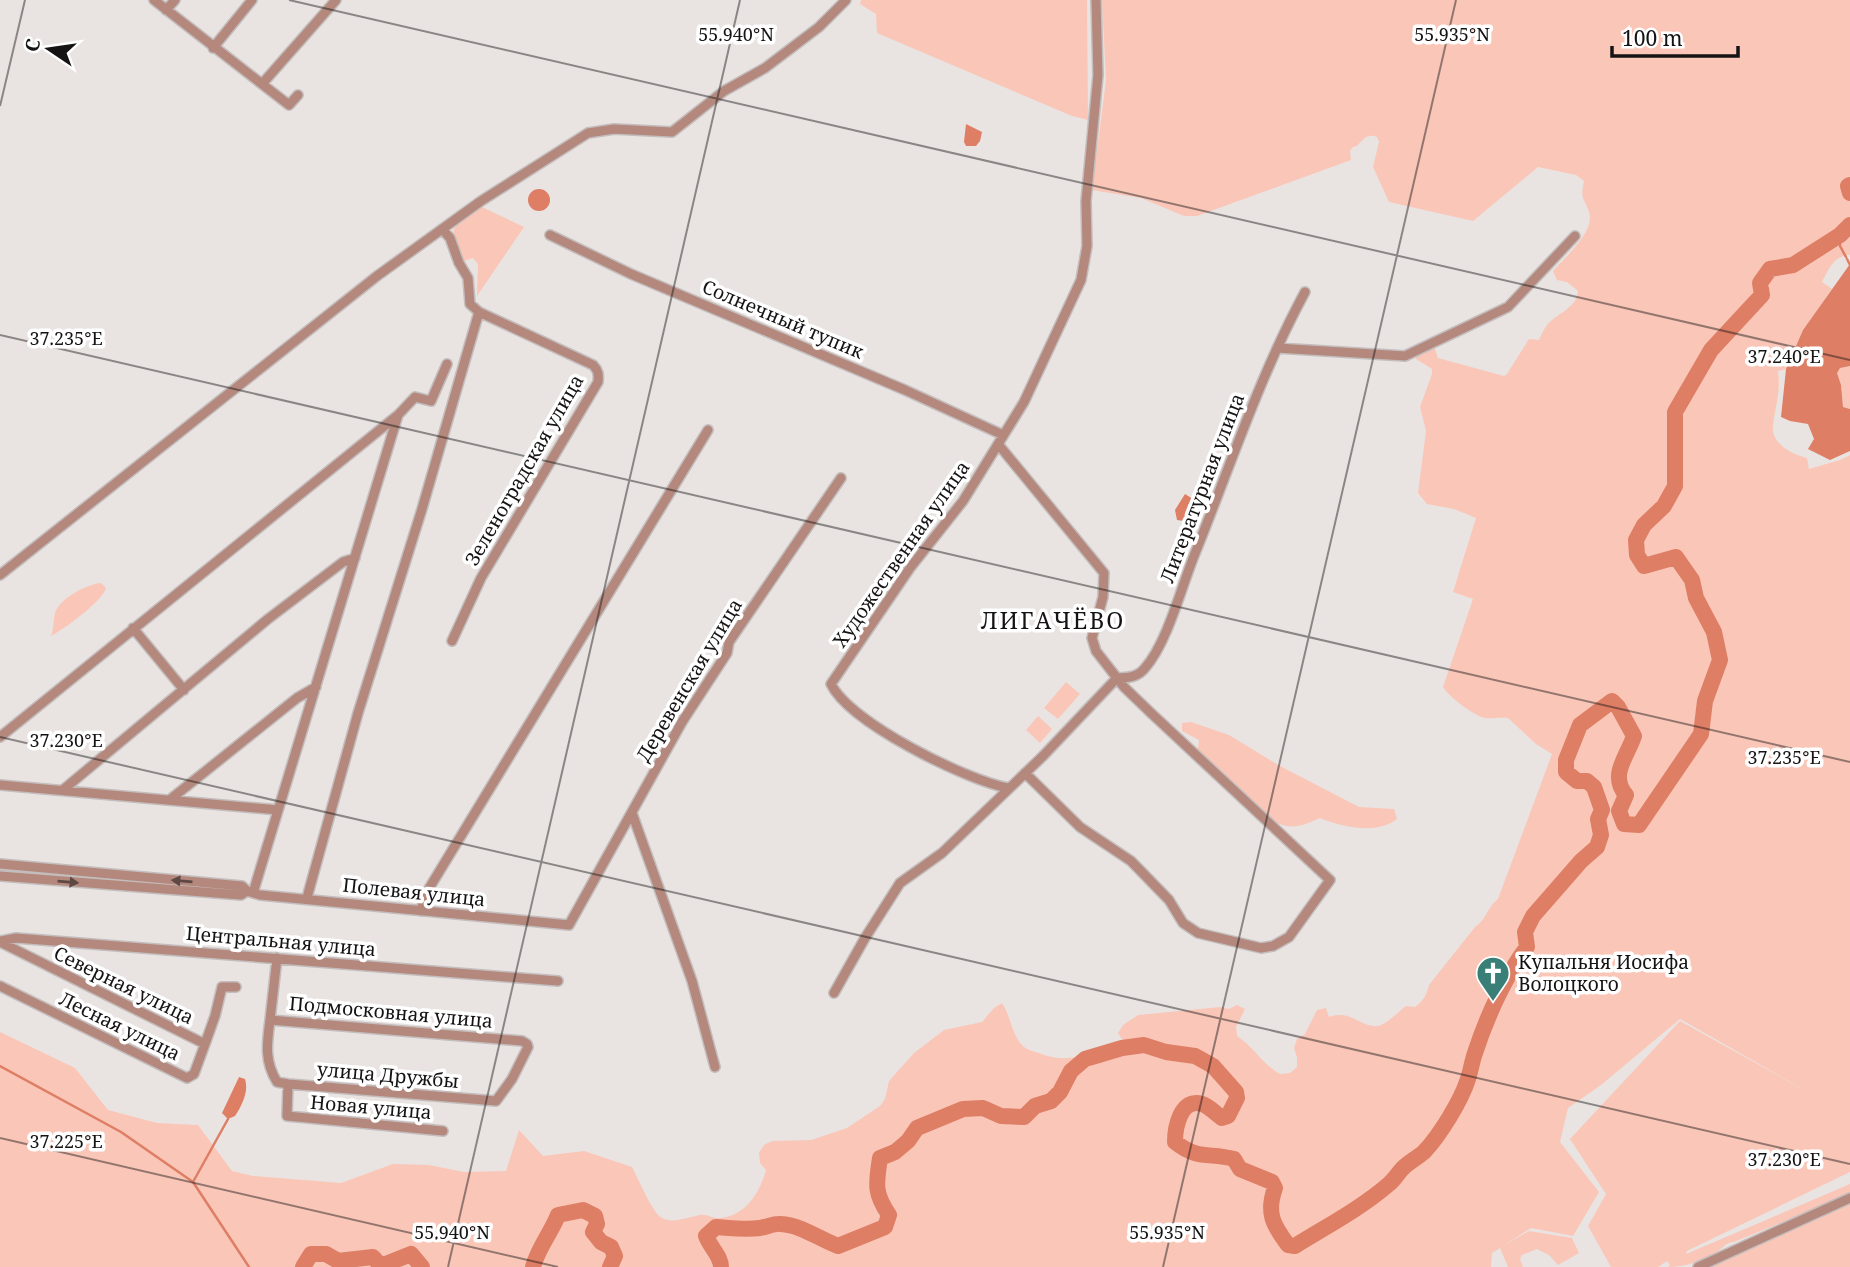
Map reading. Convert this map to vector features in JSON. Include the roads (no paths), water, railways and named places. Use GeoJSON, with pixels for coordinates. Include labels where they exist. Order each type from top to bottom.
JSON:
{"type":"FeatureCollection","features":[{"type":"Feature","properties":{"kind":"street"},"geometry":{"type":"LineString","coordinates":[[154,0],[289,105],[298,95]]}},
{"type":"Feature","properties":{"kind":"street"},"geometry":{"type":"LineString","coordinates":[[166,10],[175,0]]}},
{"type":"Feature","properties":{"kind":"street"},"geometry":{"type":"LineString","coordinates":[[213,48],[253,0]]}},
{"type":"Feature","properties":{"kind":"street"},"geometry":{"type":"LineString","coordinates":[[262,84],[336,0]]}},
{"type":"Feature","properties":{"kind":"street"},"geometry":{"type":"LineString","coordinates":[[0,575],[377,275],[442,229],[589,132],[614,129],[672,132],[724,91],[765,68],[819,27],[846,0]]}},
{"type":"Feature","properties":{"kind":"street","name":"Художественная улица"},"geometry":{"type":"LineString","coordinates":[[1009,788],[958,770],[867,721],[837,695],[831,684],[910,568],[951,519],[1000,440],[1041,368],[1081,280],[1087,246],[1086,188],[1098,75],[1096,0]]}},
{"type":"Feature","properties":{"kind":"street"},"geometry":{"type":"LineString","coordinates":[[308,894],[358,713],[426,496],[479,312],[470,304],[468,278],[456,257],[450,238],[442,229]]}},
{"type":"Feature","properties":{"kind":"street","name":"Солнечный тупик"},"geometry":{"type":"LineString","coordinates":[[550,235],[631,274],[905,390],[1000,440]]}},
{"type":"Feature","properties":{"kind":"street"},"geometry":{"type":"LineString","coordinates":[[1277,348],[1405,356],[1508,307],[1574,236]]}},
{"type":"Feature","properties":{"kind":"street","name":"Литературная улица"},"geometry":{"type":"LineString","coordinates":[[1117,678],[1132,677],[1145,669],[1160,643],[1242,427],[1305,292]]}},
{"type":"Feature","properties":{"kind":"street","name":"Зеленоградская улица"},"geometry":{"type":"LineString","coordinates":[[453,641],[481,578],[598,382],[597,370],[593,365],[479,312]]}},
{"type":"Feature","properties":{"kind":"street"},"geometry":{"type":"LineString","coordinates":[[0,737],[398,415],[415,397],[431,401],[446,364]]}},
{"type":"Feature","properties":{"kind":"street"},"geometry":{"type":"LineString","coordinates":[[250,892],[278,810],[398,415]]}},
{"type":"Feature","properties":{"kind":"street"},"geometry":{"type":"LineString","coordinates":[[421,911],[425,895],[708,430]]}},
{"type":"Feature","properties":{"kind":"street"},"geometry":{"type":"LineString","coordinates":[[1000,440],[1104,573],[1103,597],[1092,638],[1096,651],[1117,678],[1151,713],[1330,880],[1289,937],[1272,946],[1261,948],[1213,938],[1188,928],[1169,900],[1131,861],[1080,827],[1025,773]]}},
{"type":"Feature","properties":{"kind":"street","name":"Деревенская улица"},"geometry":{"type":"LineString","coordinates":[[574,919],[682,722],[727,653],[729,642],[841,478]]}},
{"type":"Feature","properties":{"kind":"street"},"geometry":{"type":"LineString","coordinates":[[64,789],[327,573],[343,562],[355,558]]}},
{"type":"Feature","properties":{"kind":"street"},"geometry":{"type":"LineString","coordinates":[[134,628],[184,690]]}},
{"type":"Feature","properties":{"kind":"street"},"geometry":{"type":"LineString","coordinates":[[834,993],[900,883],[942,853],[1025,773],[1117,678]]}},
{"type":"Feature","properties":{"kind":"street"},"geometry":{"type":"LineString","coordinates":[[172,799],[297,698],[316,687]]}},
{"type":"Feature","properties":{"kind":"street"},"geometry":{"type":"LineString","coordinates":[[0,785],[278,810]]}},
{"type":"Feature","properties":{"kind":"street"},"geometry":{"type":"LineString","coordinates":[[632,813],[692,981],[715,1067]]}},
{"type":"Feature","properties":{"kind":"street","name":"Полевая улица"},"geometry":{"type":"LineString","coordinates":[[0,864],[242,886],[250,892]]}},
{"type":"Feature","properties":{"kind":"street"},"geometry":{"type":"LineString","coordinates":[[118,875],[118,887]]}},
{"type":"Feature","properties":{"kind":"street","name":"Полевая улица"},"geometry":{"type":"LineString","coordinates":[[0,876],[241,895],[250,892],[569,925],[574,919]]}},
{"type":"Feature","properties":{"kind":"street","name":"Центральная улица"},"geometry":{"type":"LineString","coordinates":[[0,942],[16,938],[558,981]]}},
{"type":"Feature","properties":{"kind":"street","name":"Северная улица"},"geometry":{"type":"LineString","coordinates":[[0,942],[205,1044],[222,987],[236,987]]}},
{"type":"Feature","properties":{"kind":"street","name":"Подмосковная улица"},"geometry":{"type":"LineString","coordinates":[[277,958],[270,1020],[522,1041],[527,1044]]}},
{"type":"Feature","properties":{"kind":"street","name":"Лесная улица"},"geometry":{"type":"LineString","coordinates":[[0,986],[187,1079],[194,1074],[205,1044]]}},
{"type":"Feature","properties":{"kind":"street","name":"улица Дружбы"},"geometry":{"type":"LineString","coordinates":[[270,1020],[266,1055],[269,1069],[277,1082],[288,1084],[496,1101],[512,1079],[527,1050],[527,1044]]}},
{"type":"Feature","properties":{"kind":"street","name":"Новая улица"},"geometry":{"type":"LineString","coordinates":[[288,1084],[287,1116],[443,1131]]}},
{"type":"Feature","properties":{"kind":"street"},"geometry":{"type":"LineString","coordinates":[[1698,1267],[1850,1198]]}},
{"type":"Feature","properties":{"kind":"waterway"},"geometry":{"type":"LineString","coordinates":[[1850,185],[1850,193]]}},
{"type":"Feature","properties":{"kind":"waterway"},"geometry":{"type":"LineString","coordinates":[[721,1267],[706,1236],[716,1227],[749,1229],[776,1224],[788,1225],[838,1246],[885,1227],[889,1215],[877,1188],[880,1158],[895,1152],[908,1141],[917,1128],[963,1109],[983,1108],[1001,1116],[1024,1117],[1035,1106],[1051,1101],[1060,1092],[1071,1071],[1085,1059],[1122,1048],[1144,1045],[1166,1052],[1195,1056],[1213,1066],[1236,1092],[1237,1098],[1228,1116],[1222,1118],[1205,1105],[1195,1103],[1184,1109],[1176,1129],[1175,1142],[1191,1152],[1234,1159],[1240,1169],[1272,1182],[1275,1188],[1271,1205],[1272,1218],[1288,1245],[1295,1246],[1367,1201],[1424,1152],[1443,1127],[1460,1097],[1490,1012],[1527,947],[1525,932],[1533,916],[1581,861],[1597,847],[1601,835],[1598,819],[1602,810],[1594,787],[1587,781],[1577,781],[1566,772],[1566,760],[1580,725],[1612,701],[1634,736],[1619,773],[1621,788],[1626,795],[1619,811],[1624,824],[1639,825],[1701,734],[1705,701],[1720,660],[1714,632],[1696,598],[1692,580],[1676,557],[1644,566],[1637,555],[1636,540],[1644,525],[1664,506],[1675,486],[1675,412],[1711,350],[1762,295],[1760,283],[1770,269],[1793,265],[1840,235],[1850,225]]}},
{"type":"Feature","properties":{"kind":"waterway"},"geometry":{"type":"LineString","coordinates":[[1840,235],[1840,246],[1846,257]]}},
{"type":"Feature","properties":{"kind":"waterway"},"geometry":{"type":"LineString","coordinates":[[1847,259],[1850,265]]}},
{"type":"Feature","properties":{"kind":"waterway"},"geometry":{"type":"LineString","coordinates":[[0,1066],[121,1132],[193,1182],[249,1267]]}},
{"type":"Feature","properties":{"kind":"waterway"},"geometry":{"type":"LineString","coordinates":[[193,1182],[228,1119]]}},
{"type":"Feature","properties":{"kind":"waterway"},"geometry":{"type":"LineString","coordinates":[[533,1267],[558,1215],[583,1210],[595,1216],[597,1224],[593,1232],[601,1242],[611,1247],[615,1256],[610,1267]]}},
{"type":"Feature","properties":{"kind":"waterway"},"geometry":{"type":"LineString","coordinates":[[303,1267],[311,1254],[326,1254],[338,1261],[373,1257],[381,1266],[411,1254],[422,1267]]}},
{"type":"Feature","properties":{"kind":"place","name":"Купальня Иосифа Волоцкого"},"geometry":{"type":"Point","coordinates":[1493,1003]}},
{"type":"Feature","properties":{"kind":"district","name":"ЛИГАЧЁВО"},"geometry":{"type":"Point","coordinates":[1053,621]}}]}
